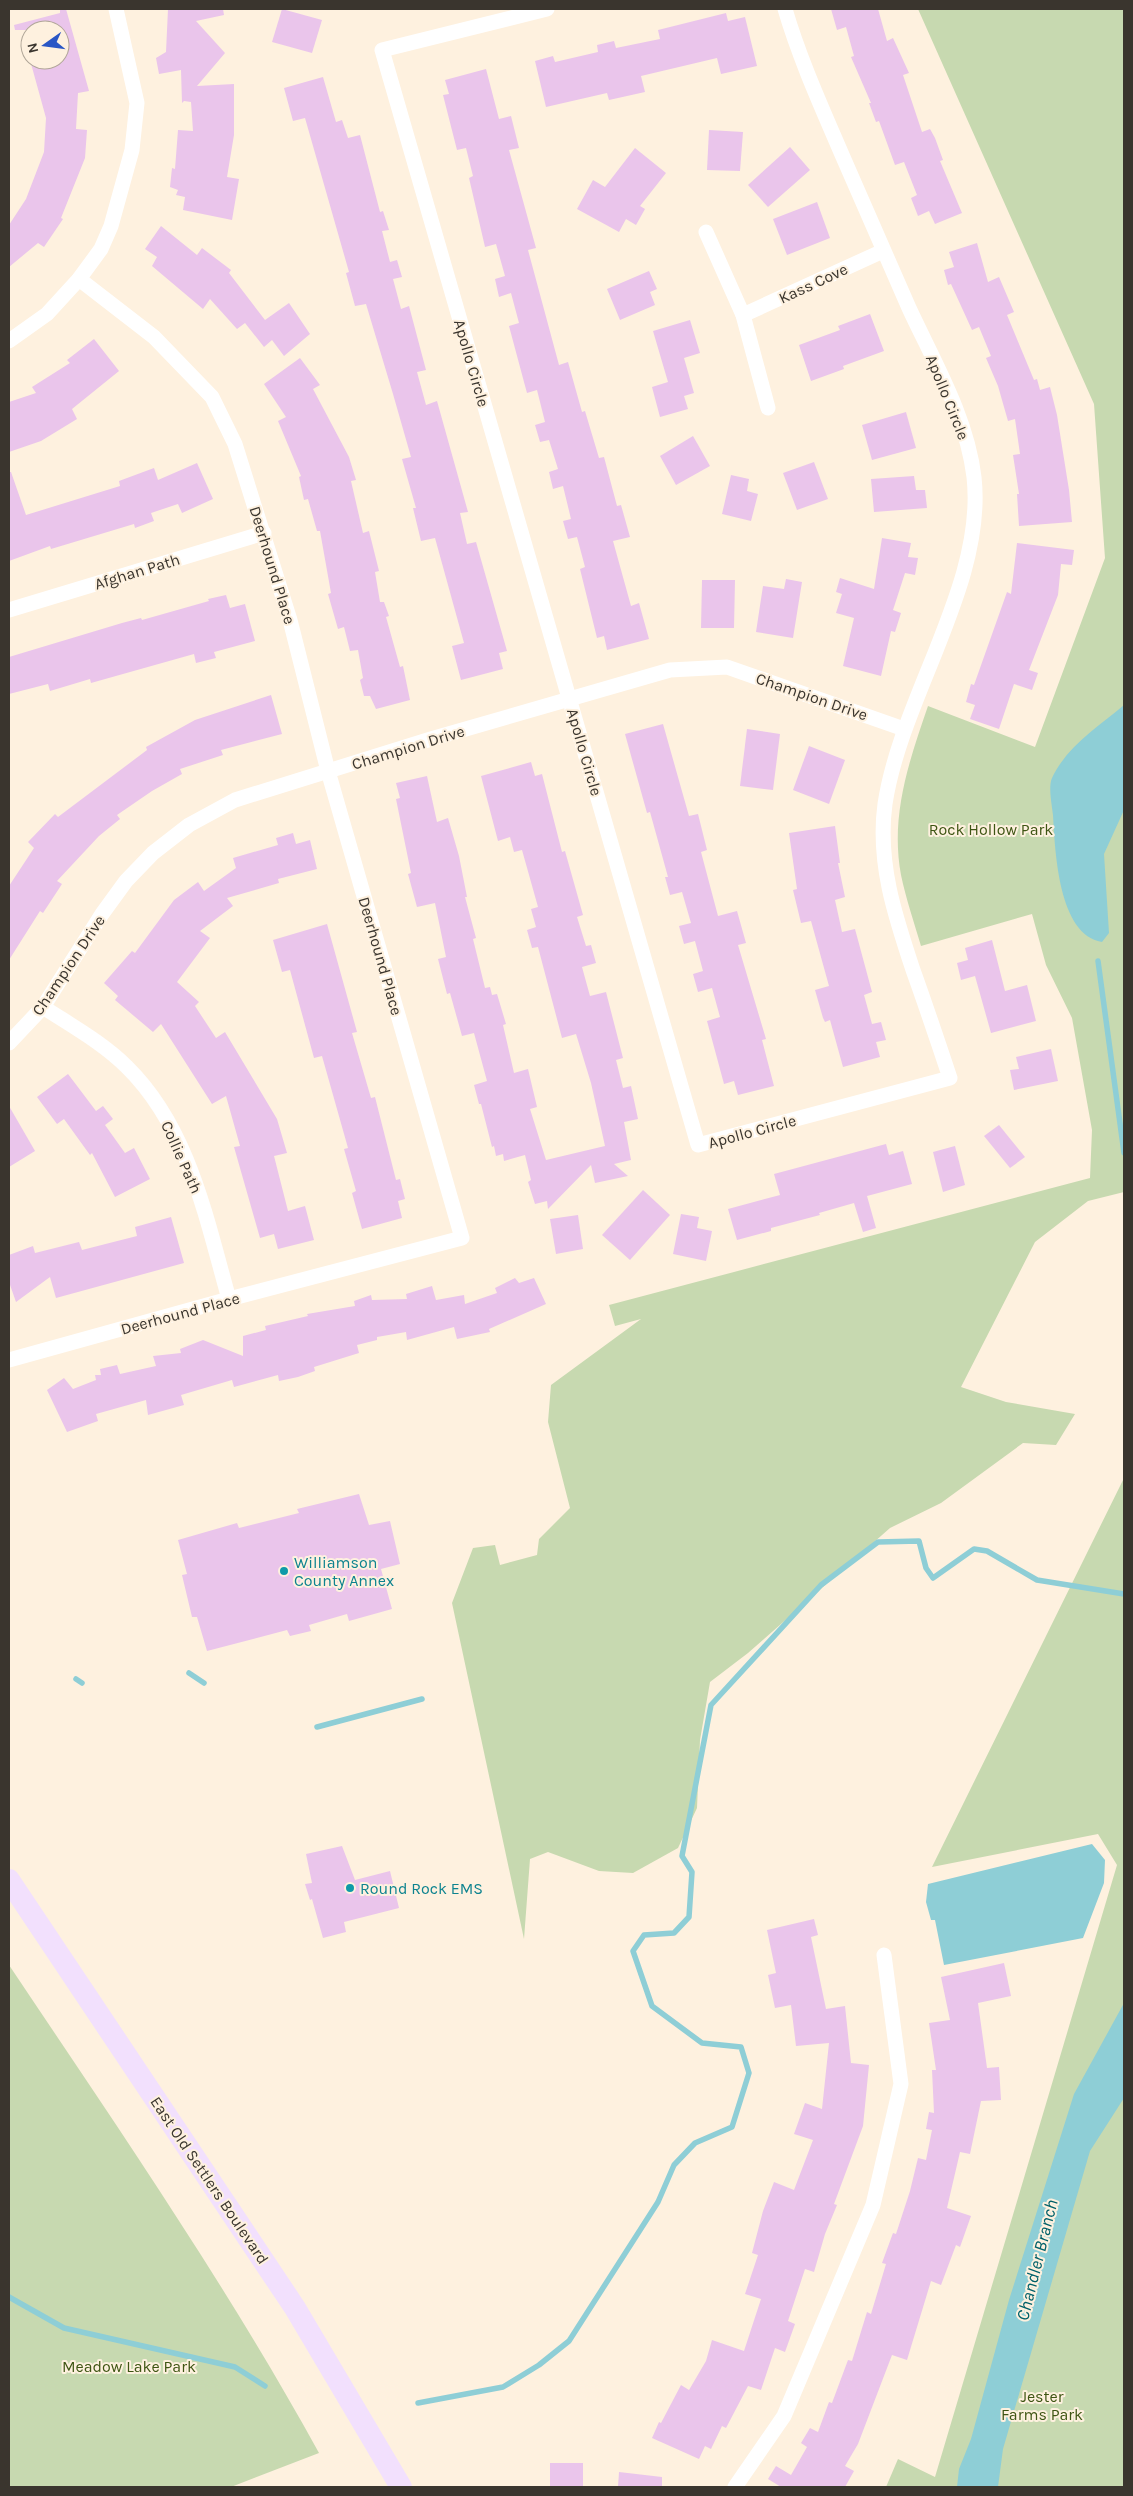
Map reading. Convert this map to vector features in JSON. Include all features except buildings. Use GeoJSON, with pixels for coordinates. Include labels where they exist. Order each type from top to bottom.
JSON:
{"type":"FeatureCollection","features":[{"type":"Feature","properties":{"kind":"main road","name":"East Old Settlers Boulevard"},"geometry":{"type":"LineString","coordinates":[[9,1880],[295,2308],[401,2487]]}},
{"type":"Feature","properties":{"kind":"street"},"geometry":{"type":"LineString","coordinates":[[9,341],[47,314],[79,278],[101,249],[111,226],[132,150],[137,103],[116,9]]}},
{"type":"Feature","properties":{"kind":"street","name":"Apollo Circle"},"geometry":{"type":"LineString","coordinates":[[547,9],[382,50],[698,1145],[950,1078],[893,910],[884,861],[885,804],[904,729],[962,580],[972,533],[974,479],[968,448],[957,413],[883,251],[807,75],[786,9]]}},
{"type":"Feature","properties":{"kind":"street"},"geometry":{"type":"LineString","coordinates":[[706,232],[743,315],[768,408]]}},
{"type":"Feature","properties":{"kind":"street","name":"Kass Cove"},"geometry":{"type":"LineString","coordinates":[[743,315],[883,251]]}},
{"type":"Feature","properties":{"kind":"street","name":"Deerhound Place"},"geometry":{"type":"LineString","coordinates":[[9,1360],[229,1299],[462,1238],[328,771],[290,620],[235,444],[212,397],[154,337],[79,278]]}},
{"type":"Feature","properties":{"kind":"street","name":"Afghan Path"},"geometry":{"type":"LineString","coordinates":[[9,610],[264,533]]}},
{"type":"Feature","properties":{"kind":"street","name":"Champion Drive"},"geometry":{"type":"LineString","coordinates":[[9,1043],[43,1007],[102,914],[126,882],[153,853],[189,825],[236,800],[570,698],[670,670],[727,667],[904,729]]}},
{"type":"Feature","properties":{"kind":"street","name":"Collie Path"},"geometry":{"type":"LineString","coordinates":[[43,1007],[99,1043],[127,1067],[148,1091],[171,1125],[187,1160],[201,1200],[229,1299]]}},
{"type":"Feature","properties":{"kind":"street"},"geometry":{"type":"LineString","coordinates":[[735,2487],[784,2416],[873,2205],[901,2084],[884,1955]]}},
{"type":"Feature","properties":{"kind":"green space","name":"Rock Hollow Park"},"geometry":{"type":"Polygon","coordinates":[[[918,9],[1124,9],[1124,1192],[1088,1201],[1035,1242],[961,1387],[1006,1402],[1075,1414],[1056,1445],[1023,1443],[941,1503],[890,1528],[748,1653],[710,1682],[700,1740],[697,1808],[678,1848],[633,1873],[599,1871],[548,1852],[530,1859],[524,1939],[452,1603],[473,1548],[495,1545],[500,1565],[537,1555],[539,1539],[570,1508],[548,1422],[551,1385],[641,1319],[615,1326],[609,1305],[1090,1178],[1092,1130],[1072,1018],[1046,965],[1032,914],[921,946],[901,875],[898,831],[903,789],[914,747],[928,706],[1035,747],[1105,558],[1094,404],[918,9]]]}},
{"type":"Feature","properties":{"kind":"green space","name":"Jester Farms Park"},"geometry":{"type":"Polygon","coordinates":[[[1124,1478],[1124,2487],[886,2487],[898,2459],[935,2477],[1117,1865],[1098,1834],[932,1867],[1124,1478]]]}},
{"type":"Feature","properties":{"kind":"green space","name":"Meadow Lake Park"},"geometry":{"type":"Polygon","coordinates":[[[9,1965],[130,2145],[208,2267],[319,2453],[231,2487],[9,2487],[9,1965]]]}},
{"type":"Feature","properties":{"kind":"water"},"geometry":{"type":"Polygon","coordinates":[[[1124,705],[1124,810],[1104,854],[1109,933],[1102,942],[1087,936],[1076,924],[1068,908],[1062,889],[1055,849],[1050,786],[1052,778],[1066,756],[1094,729],[1124,705]]]}},
{"type":"Feature","properties":{"kind":"water"},"geometry":{"type":"Polygon","coordinates":[[[1092,1844],[1105,1860],[1104,1883],[1083,1938],[944,1965],[935,1920],[931,1920],[926,1902],[928,1884],[1092,1844]]]}},
{"type":"Feature","properties":{"kind":"water","name":"Chandler Branch"},"geometry":{"type":"Polygon","coordinates":[[[1124,2003],[1124,2098],[1090,2151],[1003,2449],[998,2487],[957,2487],[959,2469],[971,2439],[1009,2300],[1074,2094],[1124,2003]]]}},
{"type":"Feature","properties":{"kind":"waterway"},"geometry":{"type":"LineString","coordinates":[[1098,961],[1124,1153]]}},
{"type":"Feature","properties":{"kind":"waterway"},"geometry":{"type":"LineString","coordinates":[[418,2403],[503,2387],[539,2365],[569,2341],[658,2202],[674,2165],[695,2143],[732,2127],[749,2073],[741,2047],[702,2043],[652,2006],[633,1951],[644,1935],[674,1933],[689,1917],[692,1872],[682,1856],[711,1705],[821,1585],[878,1542],[919,1541],[926,1568],[933,1578],[974,1549],[987,1551],[1037,1580],[1124,1594]]}},
{"type":"Feature","properties":{"kind":"waterway"},"geometry":{"type":"LineString","coordinates":[[189,1673],[204,1683]]}},
{"type":"Feature","properties":{"kind":"waterway"},"geometry":{"type":"LineString","coordinates":[[76,1679],[82,1683]]}},
{"type":"Feature","properties":{"kind":"waterway"},"geometry":{"type":"LineString","coordinates":[[317,1727],[422,1699]]}},
{"type":"Feature","properties":{"kind":"waterway"},"geometry":{"type":"LineString","coordinates":[[9,2297],[64,2328],[235,2367],[265,2386]]}},
{"type":"Feature","properties":{"kind":"place","name":"Williamson County Annex"},"geometry":{"type":"Point","coordinates":[284,1571]}},
{"type":"Feature","properties":{"kind":"place","name":"Round Rock EMS"},"geometry":{"type":"Point","coordinates":[350,1888]}}]}
